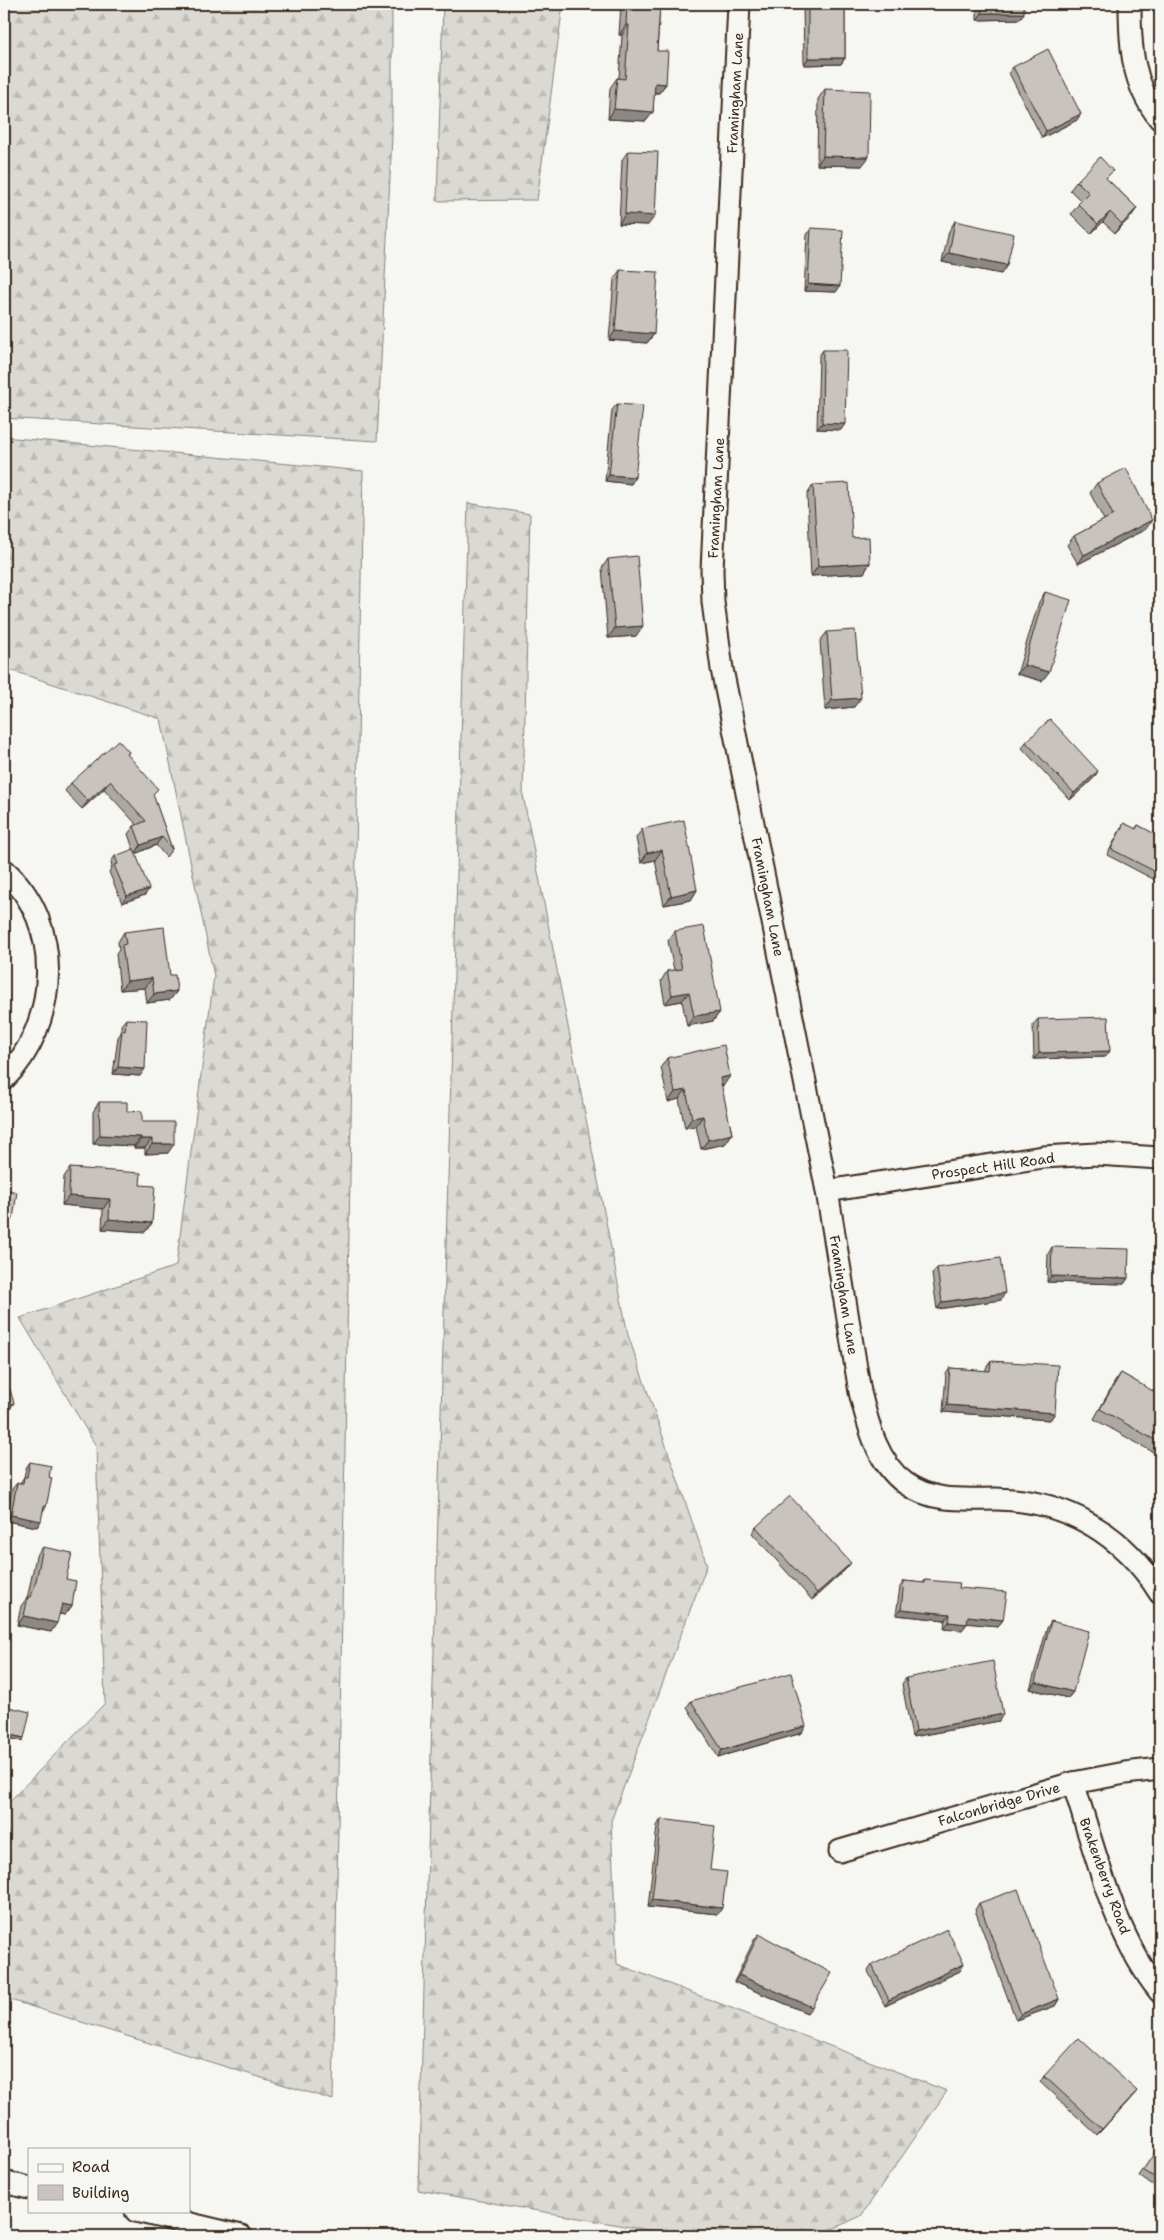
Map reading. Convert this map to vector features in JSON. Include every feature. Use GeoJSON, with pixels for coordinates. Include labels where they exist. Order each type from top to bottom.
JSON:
{"type":"FeatureCollection","features":[{"type":"Feature","properties":{"kind":"street","name":"Framingham Lane"},"geometry":{"type":"LineString","coordinates":[[739,4],[712,570],[713,602],[722,669],[827,1191],[860,1392],[874,1438],[891,1469],[904,1482],[932,1496],[953,1500],[1020,1501],[1047,1506],[1076,1516],[1107,1533],[1151,1578],[1160,1593]]}},
{"type":"Feature","properties":{"kind":"street"},"geometry":{"type":"LineString","coordinates":[[1130,4],[1130,45],[1134,69],[1151,107],[1160,119]]}},
{"type":"Feature","properties":{"kind":"street"},"geometry":{"type":"LineString","coordinates":[[4,870],[26,896],[38,920],[45,941],[48,963],[47,986],[36,1031],[26,1051],[4,1080]]}},
{"type":"Feature","properties":{"kind":"street","name":"Prospect Hill Road"},"geometry":{"type":"LineString","coordinates":[[827,1191],[1043,1157],[1096,1154],[1160,1158]]}},
{"type":"Feature","properties":{"kind":"street","name":"Falconbridge Drive"},"geometry":{"type":"LineString","coordinates":[[840,1850],[1073,1783],[1125,1773],[1160,1769]]}},
{"type":"Feature","properties":{"kind":"street","name":"Brakenberry Road"},"geometry":{"type":"LineString","coordinates":[[1073,1783],[1111,1898],[1129,1942],[1160,1992]]}},
{"type":"Feature","properties":{"kind":"street"},"geometry":{"type":"LineString","coordinates":[[4,2182],[28,2188]]}},
{"type":"Feature","properties":{"kind":"street"},"geometry":{"type":"LineString","coordinates":[[140,2212],[241,2236]]}},
{"type":"Feature","properties":{"kind":"green space"},"geometry":{"type":"Polygon","coordinates":[[[4,4],[392,4],[392,136],[377,441],[4,418],[4,4]]]}},
{"type":"Feature","properties":{"kind":"green space"},"geometry":{"type":"Polygon","coordinates":[[[443,4],[563,4],[537,200],[437,201],[443,4]]]}},
{"type":"Feature","properties":{"kind":"green space"},"geometry":{"type":"Polygon","coordinates":[[[4,437],[363,471],[333,2100],[4,1998],[4,1807],[105,1703],[96,1446],[20,1318],[176,1266],[214,976],[161,719],[4,668],[4,437]]]}},
{"type":"Feature","properties":{"kind":"green space"},"geometry":{"type":"Polygon","coordinates":[[[468,503],[530,514],[523,795],[628,1335],[707,1565],[611,1821],[617,1964],[947,2091],[861,2216],[817,2236],[682,2236],[418,2190],[468,503]]]}},
{"type":"Feature","properties":{"kind":"building"},"geometry":{"type":"Polygon","coordinates":[[[627,4],[660,4],[657,51],[668,51],[666,84],[655,83],[653,112],[614,109],[617,78],[625,79],[629,25],[626,25],[627,4]]]}},
{"type":"Feature","properties":{"kind":"building"},"geometry":{"type":"Polygon","coordinates":[[[808,4],[845,4],[845,58],[808,58],[808,4]]]}},
{"type":"Feature","properties":{"kind":"building"},"geometry":{"type":"Polygon","coordinates":[[[982,4],[1024,4],[1024,13],[982,13],[982,4]]]}},
{"type":"Feature","properties":{"kind":"building"},"geometry":{"type":"Polygon","coordinates":[[[1048,49],[1081,114],[1046,131],[1013,67],[1048,49]]]}},
{"type":"Feature","properties":{"kind":"building"},"geometry":{"type":"Polygon","coordinates":[[[825,89],[870,91],[869,157],[823,156],[825,89]]]}},
{"type":"Feature","properties":{"kind":"building"},"geometry":{"type":"Polygon","coordinates":[[[628,151],[658,152],[655,216],[625,214],[628,151]]]}},
{"type":"Feature","properties":{"kind":"building"},"geometry":{"type":"Polygon","coordinates":[[[1100,157],[1113,171],[1106,178],[1137,208],[1122,224],[1110,212],[1098,224],[1078,204],[1089,193],[1077,181],[1100,157]]]}},
{"type":"Feature","properties":{"kind":"building"},"geometry":{"type":"Polygon","coordinates":[[[955,221],[1014,234],[1007,265],[949,253],[955,221]]]}},
{"type":"Feature","properties":{"kind":"building"},"geometry":{"type":"Polygon","coordinates":[[[811,228],[843,230],[840,286],[808,284],[811,228]]]}},
{"type":"Feature","properties":{"kind":"building"},"geometry":{"type":"Polygon","coordinates":[[[620,270],[658,272],[654,334],[615,331],[620,270]]]}},
{"type":"Feature","properties":{"kind":"building"},"geometry":{"type":"Polygon","coordinates":[[[823,350],[847,350],[845,424],[822,423],[823,350]]]}},
{"type":"Feature","properties":{"kind":"building"},"geometry":{"type":"Polygon","coordinates":[[[617,404],[643,406],[635,477],[609,475],[617,404]]]}},
{"type":"Feature","properties":{"kind":"building"},"geometry":{"type":"Polygon","coordinates":[[[1126,468],[1152,520],[1084,555],[1074,536],[1113,515],[1097,483],[1126,468]]]}},
{"type":"Feature","properties":{"kind":"building"},"geometry":{"type":"Polygon","coordinates":[[[849,483],[852,538],[869,537],[870,563],[818,566],[813,485],[849,483]]]}},
{"type":"Feature","properties":{"kind":"building"},"geometry":{"type":"Polygon","coordinates":[[[637,556],[643,626],[615,628],[608,559],[637,556]]]}},
{"type":"Feature","properties":{"kind":"building"},"geometry":{"type":"Polygon","coordinates":[[[1045,592],[1071,600],[1049,672],[1024,665],[1045,592]]]}},
{"type":"Feature","properties":{"kind":"building"},"geometry":{"type":"Polygon","coordinates":[[[855,630],[861,698],[832,700],[827,632],[855,630]]]}},
{"type":"Feature","properties":{"kind":"building"},"geometry":{"type":"Polygon","coordinates":[[[1050,719],[1098,771],[1074,793],[1026,742],[1050,719]]]}},
{"type":"Feature","properties":{"kind":"building"},"geometry":{"type":"Polygon","coordinates":[[[118,740],[129,752],[127,754],[158,789],[153,794],[172,849],[162,837],[141,845],[134,826],[146,821],[110,781],[88,801],[71,783],[118,740]]]}},
{"type":"Feature","properties":{"kind":"building"},"geometry":{"type":"Polygon","coordinates":[[[684,820],[697,890],[671,896],[662,850],[647,853],[642,829],[684,820]]]}},
{"type":"Feature","properties":{"kind":"building"},"geometry":{"type":"Polygon","coordinates":[[[1124,823],[1136,829],[1138,825],[1155,834],[1160,824],[1160,874],[1111,849],[1124,823]]]}},
{"type":"Feature","properties":{"kind":"building"},"geometry":{"type":"Polygon","coordinates":[[[134,849],[149,889],[127,896],[114,865],[118,864],[115,856],[134,849]]]}},
{"type":"Feature","properties":{"kind":"building"},"geometry":{"type":"Polygon","coordinates":[[[704,926],[720,1012],[694,1016],[689,992],[672,995],[667,971],[682,969],[675,931],[704,926]]]}},
{"type":"Feature","properties":{"kind":"building"},"geometry":{"type":"Polygon","coordinates":[[[164,927],[170,975],[175,975],[177,991],[154,994],[152,978],[127,981],[122,945],[126,944],[124,932],[164,927]]]}},
{"type":"Feature","properties":{"kind":"building"},"geometry":{"type":"Polygon","coordinates":[[[1108,1017],[1110,1051],[1039,1053],[1038,1019],[1108,1017]]]}},
{"type":"Feature","properties":{"kind":"building"},"geometry":{"type":"Polygon","coordinates":[[[126,1019],[147,1020],[145,1069],[118,1067],[122,1030],[125,1031],[126,1019]]]}},
{"type":"Feature","properties":{"kind":"building"},"geometry":{"type":"Polygon","coordinates":[[[724,1045],[730,1076],[720,1078],[732,1134],[708,1140],[703,1116],[692,1118],[686,1090],[675,1092],[667,1058],[724,1045]]]}},
{"type":"Feature","properties":{"kind":"building"},"geometry":{"type":"Polygon","coordinates":[[[99,1102],[127,1102],[127,1112],[142,1111],[142,1122],[174,1122],[174,1144],[152,1144],[152,1139],[141,1139],[141,1137],[100,1135],[99,1102]]]}},
{"type":"Feature","properties":{"kind":"building"},"geometry":{"type":"Polygon","coordinates":[[[70,1168],[141,1173],[140,1185],[155,1186],[152,1223],[109,1219],[110,1199],[69,1196],[70,1168]]]}},
{"type":"Feature","properties":{"kind":"building"},"geometry":{"type":"Polygon","coordinates":[[[4,1189],[17,1192],[13,1219],[4,1217],[4,1189]]]}},
{"type":"Feature","properties":{"kind":"building"},"geometry":{"type":"Polygon","coordinates":[[[1052,1247],[1129,1249],[1128,1278],[1051,1276],[1052,1247]]]}},
{"type":"Feature","properties":{"kind":"building"},"geometry":{"type":"Polygon","coordinates":[[[1000,1258],[1005,1293],[942,1302],[937,1268],[1000,1258]]]}},
{"type":"Feature","properties":{"kind":"building"},"geometry":{"type":"Polygon","coordinates":[[[991,1361],[1058,1365],[1055,1413],[947,1405],[950,1368],[990,1371],[991,1361]]]}},
{"type":"Feature","properties":{"kind":"building"},"geometry":{"type":"Polygon","coordinates":[[[1121,1373],[1160,1395],[1160,1443],[1100,1409],[1121,1373]]]}},
{"type":"Feature","properties":{"kind":"building"},"geometry":{"type":"Polygon","coordinates":[[[4,1380],[7,1380],[14,1403],[4,1406],[4,1380]]]}},
{"type":"Feature","properties":{"kind":"building"},"geometry":{"type":"Polygon","coordinates":[[[30,1462],[51,1466],[49,1477],[52,1478],[41,1521],[11,1515],[17,1483],[23,1483],[24,1477],[27,1477],[30,1462]]]}},
{"type":"Feature","properties":{"kind":"building"},"geometry":{"type":"Polygon","coordinates":[[[790,1496],[851,1563],[817,1593],[756,1527],[790,1496]]]}},
{"type":"Feature","properties":{"kind":"building"},"geometry":{"type":"Polygon","coordinates":[[[43,1547],[72,1553],[66,1579],[76,1581],[72,1606],[62,1604],[57,1623],[24,1616],[28,1597],[31,1597],[36,1581],[43,1547]]]}},
{"type":"Feature","properties":{"kind":"building"},"geometry":{"type":"Polygon","coordinates":[[[925,1580],[960,1583],[959,1588],[1007,1592],[1003,1620],[968,1616],[967,1624],[949,1622],[950,1614],[901,1609],[904,1581],[925,1583],[925,1580]]]}},
{"type":"Feature","properties":{"kind":"building"},"geometry":{"type":"Polygon","coordinates":[[[1051,1621],[1089,1631],[1073,1692],[1035,1682],[1051,1621]]]}},
{"type":"Feature","properties":{"kind":"building"},"geometry":{"type":"Polygon","coordinates":[[[993,1661],[1003,1714],[916,1731],[906,1678],[993,1661]]]}},
{"type":"Feature","properties":{"kind":"building"},"geometry":{"type":"Polygon","coordinates":[[[791,1673],[806,1726],[722,1750],[691,1701],[791,1673]]]}},
{"type":"Feature","properties":{"kind":"building"},"geometry":{"type":"Polygon","coordinates":[[[9,1707],[30,1712],[24,1738],[4,1733],[9,1707]]]}},
{"type":"Feature","properties":{"kind":"building"},"geometry":{"type":"Polygon","coordinates":[[[661,1819],[715,1826],[710,1870],[727,1872],[722,1908],[652,1900],[661,1819]]]}},
{"type":"Feature","properties":{"kind":"building"},"geometry":{"type":"Polygon","coordinates":[[[1018,1889],[1059,1999],[1021,2014],[979,1903],[1018,1889]]]}},
{"type":"Feature","properties":{"kind":"building"},"geometry":{"type":"Polygon","coordinates":[[[947,1929],[964,1964],[889,2000],[872,1965],[947,1929]]]}},
{"type":"Feature","properties":{"kind":"building"},"geometry":{"type":"Polygon","coordinates":[[[759,1934],[832,1973],[812,2007],[739,1975],[759,1934]]]}},
{"type":"Feature","properties":{"kind":"building"},"geometry":{"type":"Polygon","coordinates":[[[1079,2038],[1137,2091],[1102,2129],[1044,2076],[1079,2038]]]}},
{"type":"Feature","properties":{"kind":"building"},"geometry":{"type":"Polygon","coordinates":[[[1160,2145],[1160,2181],[1143,2170],[1160,2145]]]}}]}
